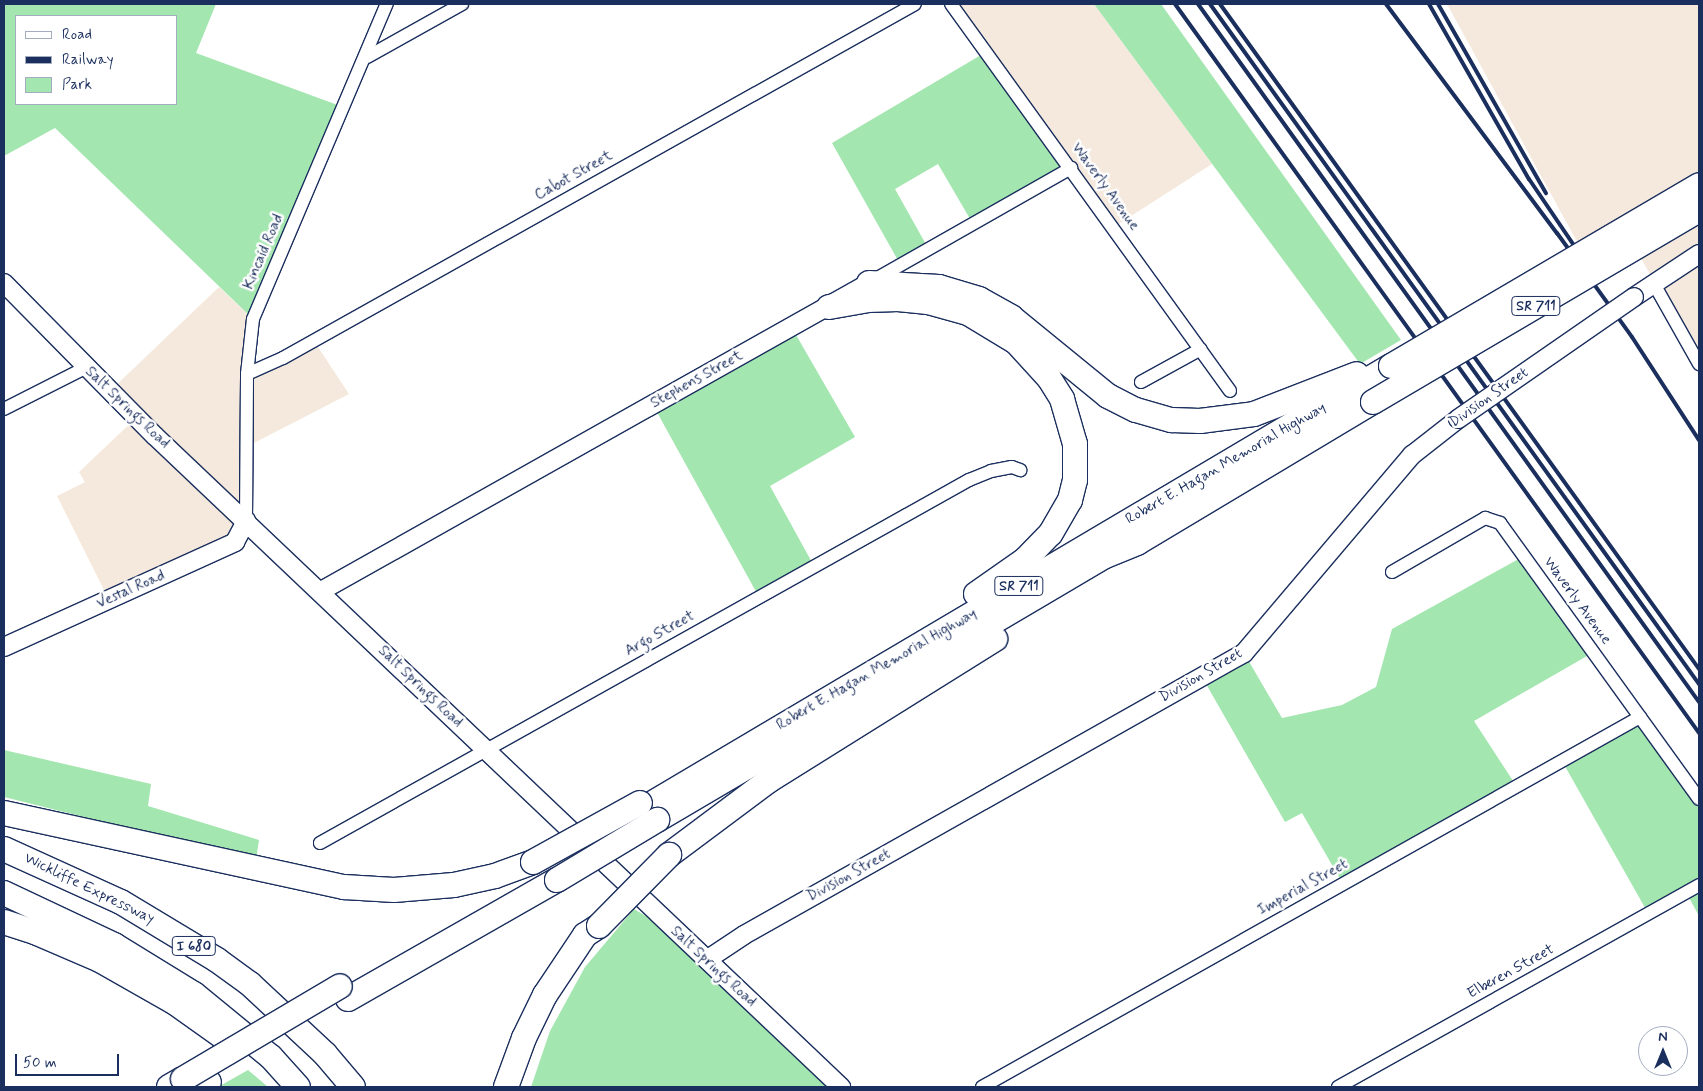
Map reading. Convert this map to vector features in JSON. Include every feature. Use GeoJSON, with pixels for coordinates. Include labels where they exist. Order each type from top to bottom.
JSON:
{"type":"FeatureCollection","features":[{"type":"Feature","properties":{"kind":"highway","name":"SR 711"},"geometry":{"type":"LineString","coordinates":[[1364,386],[1390,366],[1699,185]]}},
{"type":"Feature","properties":{"kind":"highway","name":"Robert E. Hagan Memorial Highway"},"geometry":{"type":"LineString","coordinates":[[648,810],[676,788],[1364,386],[1699,210]]}},
{"type":"Feature","properties":{"kind":"highway"},"geometry":{"type":"LineString","coordinates":[[869,283],[939,286],[979,299],[1011,317],[1108,396],[1136,410],[1172,420],[1209,421],[1254,414],[1364,386]]}},
{"type":"Feature","properties":{"kind":"highway"},"geometry":{"type":"LineString","coordinates":[[829,307],[867,300],[913,300],[954,308],[982,319],[1028,353],[1053,385],[1071,422],[1075,444],[1075,480],[1070,500],[1050,534],[1026,559],[941,617],[925,641]]}},
{"type":"Feature","properties":{"kind":"highway","name":"Robert E. Hagan Memorial Highway"},"geometry":{"type":"LineString","coordinates":[[1137,543],[1364,386]]}},
{"type":"Feature","properties":{"kind":"highway"},"geometry":{"type":"LineString","coordinates":[[190,1084],[344,993],[544,870],[648,810],[1105,556],[1137,543]]}},
{"type":"Feature","properties":{"kind":"highway"},"geometry":{"type":"LineString","coordinates":[[506,1087],[524,1038],[545,994],[585,935],[599,926],[669,855],[768,781],[1112,566],[1137,543]]}},
{"type":"Feature","properties":{"kind":"highway"},"geometry":{"type":"LineString","coordinates":[[4,813],[344,887],[394,890],[454,885],[495,876],[544,870]]}},
{"type":"Feature","properties":{"kind":"highway","name":"Wickliffe Expressway"},"geometry":{"type":"LineString","coordinates":[[4,849],[121,902],[218,960],[250,984],[318,1048],[354,1087]]}},
{"type":"Feature","properties":{"kind":"highway","name":"I 680"},"geometry":{"type":"LineString","coordinates":[[4,893],[114,945],[194,994],[271,1057],[298,1087]]}},
{"type":"Feature","properties":{"kind":"highway"},"geometry":{"type":"LineString","coordinates":[[4,922],[65,943],[138,980],[222,1036],[280,1087]]}},
{"type":"Feature","properties":{"kind":"highway"},"geometry":{"type":"LineString","coordinates":[[520,1087],[544,1025],[593,942],[599,926]]}},
{"type":"Feature","properties":{"kind":"street"},"geometry":{"type":"LineString","coordinates":[[367,57],[462,4]]}},
{"type":"Feature","properties":{"kind":"street","name":"Cabot Street"},"geometry":{"type":"LineString","coordinates":[[247,374],[283,358],[915,4]]}},
{"type":"Feature","properties":{"kind":"street","name":"Waverly Avenue"},"geometry":{"type":"LineString","coordinates":[[951,4],[1230,391]]}},
{"type":"Feature","properties":{"kind":"street","name":"Kincaid Road"},"geometry":{"type":"LineString","coordinates":[[246,521],[247,374],[253,319],[367,57],[386,7]]}},
{"type":"Feature","properties":{"kind":"street","name":"Stephens Street"},"geometry":{"type":"LineString","coordinates":[[321,591],[829,307],[1071,168]]}},
{"type":"Feature","properties":{"kind":"street","name":"Division Street"},"geometry":{"type":"LineString","coordinates":[[708,959],[744,935],[1244,653],[1412,456],[1458,419],[1699,254]]}},
{"type":"Feature","properties":{"kind":"street","name":"Salt Springs Road"},"geometry":{"type":"LineString","coordinates":[[4,283],[85,368],[841,1087]]}},
{"type":"Feature","properties":{"kind":"street"},"geometry":{"type":"LineString","coordinates":[[1654,284],[1699,364]]}},
{"type":"Feature","properties":{"kind":"street"},"geometry":{"type":"LineString","coordinates":[[1141,382],[1201,349]]}},
{"type":"Feature","properties":{"kind":"street"},"geometry":{"type":"LineString","coordinates":[[4,409],[85,368]]}},
{"type":"Feature","properties":{"kind":"street","name":"Argo Street"},"geometry":{"type":"LineString","coordinates":[[320,844],[969,480],[991,471],[1012,467],[1020,470]]}},
{"type":"Feature","properties":{"kind":"street","name":"Waverly Avenue"},"geometry":{"type":"LineString","coordinates":[[1392,572],[1485,518],[1500,523],[1699,799]]}},
{"type":"Feature","properties":{"kind":"street","name":"Vestal Road"},"geometry":{"type":"LineString","coordinates":[[4,647],[235,542],[246,521]]}},
{"type":"Feature","properties":{"kind":"street","name":"Imperial Street"},"geometry":{"type":"LineString","coordinates":[[982,1087],[1640,717]]}},
{"type":"Feature","properties":{"kind":"street","name":"Elberen Street"},"geometry":{"type":"LineString","coordinates":[[1338,1087],[1699,885]]}},
{"type":"Feature","properties":{"kind":"shaded area"},"geometry":{"type":"Polygon","coordinates":[[[951,4],[1094,4],[1212,164],[1114,227],[951,4]]]}},
{"type":"Feature","properties":{"kind":"shaded area"},"geometry":{"type":"Polygon","coordinates":[[[1447,4],[1699,4],[1699,174],[1580,247],[1447,4]]]}},
{"type":"Feature","properties":{"kind":"shaded area"},"geometry":{"type":"Polygon","coordinates":[[[1699,224],[1699,364],[1641,258],[1699,224]]]}},
{"type":"Feature","properties":{"kind":"shaded area"},"geometry":{"type":"Polygon","coordinates":[[[219,287],[253,319],[248,373],[314,341],[349,394],[248,446],[242,534],[109,600],[57,496],[85,482],[79,472],[136,418],[110,391],[219,287]]]}},
{"type":"Feature","properties":{"kind":"green space"},"geometry":{"type":"Polygon","coordinates":[[[4,4],[216,4],[196,53],[343,107],[253,319],[55,128],[4,156],[4,4]]]}},
{"type":"Feature","properties":{"kind":"green space"},"geometry":{"type":"Polygon","coordinates":[[[1094,4],[1161,4],[1401,340],[1360,364],[1094,4]]]}},
{"type":"Feature","properties":{"kind":"green space"},"geometry":{"type":"Polygon","coordinates":[[[986,52],[1071,168],[973,224],[938,164],[895,189],[928,248],[900,264],[832,143],[986,52]]]}},
{"type":"Feature","properties":{"kind":"green space"},"geometry":{"type":"Polygon","coordinates":[[[792,328],[855,437],[770,486],[814,566],[759,597],[653,405],[792,328]]]}},
{"type":"Feature","properties":{"kind":"green space"},"geometry":{"type":"Polygon","coordinates":[[[1524,556],[1594,652],[1474,721],[1517,787],[1343,884],[1302,813],[1285,822],[1202,677],[1244,653],[1282,718],[1342,705],[1376,687],[1392,629],[1524,556]]]}},
{"type":"Feature","properties":{"kind":"green space"},"geometry":{"type":"Polygon","coordinates":[[[1640,717],[1699,799],[1699,916],[1686,892],[1648,913],[1562,761],[1640,717]]]}},
{"type":"Feature","properties":{"kind":"green space"},"geometry":{"type":"Polygon","coordinates":[[[4,750],[151,784],[148,806],[259,840],[256,860],[4,797],[4,750]]]}},
{"type":"Feature","properties":{"kind":"green space"},"geometry":{"type":"Polygon","coordinates":[[[634,909],[678,935],[841,1087],[531,1087],[550,1031],[585,967],[634,909]]]}},
{"type":"Feature","properties":{"kind":"green space"},"geometry":{"type":"Polygon","coordinates":[[[248,1070],[268,1087],[218,1087],[248,1070]]]}},
{"type":"Feature","properties":{"kind":"railway"},"geometry":{"type":"LineString","coordinates":[[1175,4],[1699,733]]}},
{"type":"Feature","properties":{"kind":"railway"},"geometry":{"type":"LineString","coordinates":[[1198,4],[1699,702]]}},
{"type":"Feature","properties":{"kind":"railway"},"geometry":{"type":"LineString","coordinates":[[1210,4],[1699,684]]}},
{"type":"Feature","properties":{"kind":"railway"},"geometry":{"type":"LineString","coordinates":[[1220,4],[1699,669]]}},
{"type":"Feature","properties":{"kind":"railway"},"geometry":{"type":"LineString","coordinates":[[1386,4],[1632,337],[1699,440]]}},
{"type":"Feature","properties":{"kind":"railway"},"geometry":{"type":"LineString","coordinates":[[1429,4],[1529,179],[1590,269]]}},
{"type":"Feature","properties":{"kind":"railway"},"geometry":{"type":"LineString","coordinates":[[1438,4],[1546,193]]}}]}
